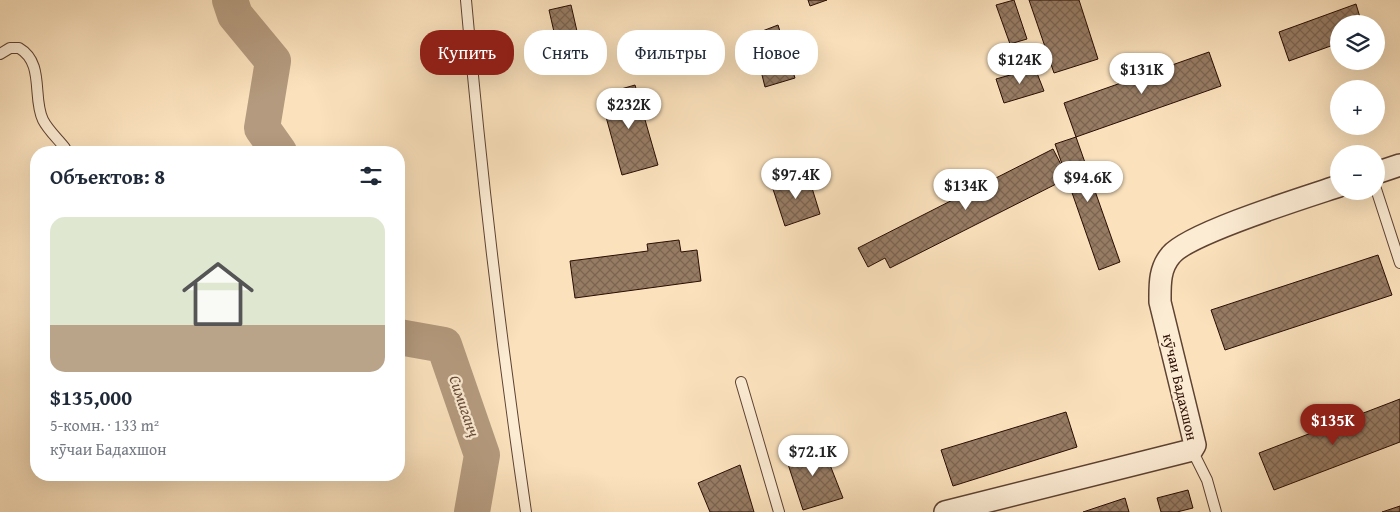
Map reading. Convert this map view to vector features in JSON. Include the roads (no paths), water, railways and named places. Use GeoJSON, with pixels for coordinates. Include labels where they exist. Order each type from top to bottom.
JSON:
{"type":"FeatureCollection","features":[{"type":"Feature","properties":{"kind":"street"},"geometry":{"type":"LineString","coordinates":[[1385,170],[1400,165]]}},
{"type":"Feature","properties":{"kind":"street","name":"кӯчаи Бадахшон"},"geometry":{"type":"LineString","coordinates":[[946,512],[1192,450],[1195,445],[1160,302],[1160,281],[1163,267],[1172,254],[1187,243],[1330,189]]}},
{"type":"Feature","properties":{"kind":"lane"},"geometry":{"type":"LineString","coordinates":[[466,0],[480,164],[507,383],[526,512]]}},
{"type":"Feature","properties":{"kind":"lane"},"geometry":{"type":"LineString","coordinates":[[0,54],[10,48],[19,48],[31,60],[35,71],[42,119],[63,146]]}},
{"type":"Feature","properties":{"kind":"lane"},"geometry":{"type":"LineString","coordinates":[[1380,200],[1400,263]]}},
{"type":"Feature","properties":{"kind":"lane"},"geometry":{"type":"LineString","coordinates":[[740,382],[779,512]]}},
{"type":"Feature","properties":{"kind":"lane"},"geometry":{"type":"LineString","coordinates":[[1192,450],[1207,480],[1216,512]]}},
{"type":"Feature","properties":{"kind":"waterway","name":"Симиганҷ"},"geometry":{"type":"LineString","coordinates":[[230,0],[235,15],[273,61],[262,128],[275,146]]}},
{"type":"Feature","properties":{"kind":"waterway","name":"Симиганҷ"},"geometry":{"type":"LineString","coordinates":[[405,338],[444,345],[482,455],[472,512]]}}]}
